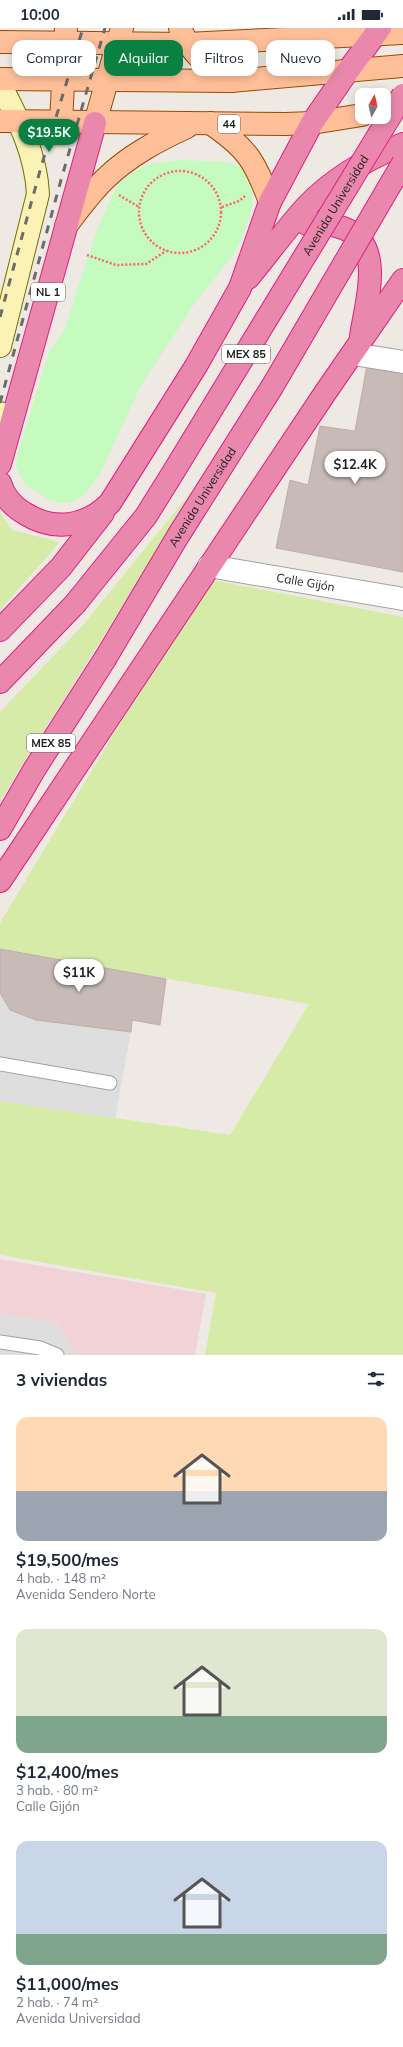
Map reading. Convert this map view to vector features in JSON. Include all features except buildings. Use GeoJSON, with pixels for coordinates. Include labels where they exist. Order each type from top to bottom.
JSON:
{"type":"FeatureCollection","features":[{"type":"Feature","properties":{"kind":"highway"},"geometry":{"type":"LineString","coordinates":[[240,288],[270,202],[312,123],[347,72],[378,31]]}},
{"type":"Feature","properties":{"kind":"highway","name":"Avenida Universidad"},"geometry":{"type":"LineString","coordinates":[[0,682],[75,604],[146,516],[403,95]]}},
{"type":"Feature","properties":{"kind":"highway","name":"NL 1"},"geometry":{"type":"LineString","coordinates":[[0,463],[5,421],[66,226],[95,123]]}},
{"type":"Feature","properties":{"kind":"highway"},"geometry":{"type":"LineString","coordinates":[[0,630],[61,567],[110,503],[196,366],[240,288],[306,207],[340,177],[379,154],[403,144]]}},
{"type":"Feature","properties":{"kind":"highway","name":"Avenida Universidad"},"geometry":{"type":"LineString","coordinates":[[0,830],[34,770],[105,659],[178,536],[272,387],[403,163]]}},
{"type":"Feature","properties":{"kind":"highway"},"geometry":{"type":"LineString","coordinates":[[285,233],[309,224],[322,223],[335,225],[347,230],[357,237],[368,251],[372,272],[356,347]]}},
{"type":"Feature","properties":{"kind":"highway"},"geometry":{"type":"LineString","coordinates":[[0,881],[47,814],[324,393],[403,280]]}},
{"type":"Feature","properties":{"kind":"highway"},"geometry":{"type":"LineString","coordinates":[[0,482],[2,489],[14,508],[32,519],[55,525],[81,522],[93,517],[110,503]]}},
{"type":"Feature","properties":{"kind":"main road"},"geometry":{"type":"LineString","coordinates":[[0,42],[66,35],[184,36],[378,31],[403,33]]}},
{"type":"Feature","properties":{"kind":"main road"},"geometry":{"type":"LineString","coordinates":[[61,122],[66,35]]}},
{"type":"Feature","properties":{"kind":"main road","name":"NL 1"},"geometry":{"type":"LineString","coordinates":[[95,123],[119,36]]}},
{"type":"Feature","properties":{"kind":"main road"},"geometry":{"type":"LineString","coordinates":[[184,36],[208,67],[231,81]]}},
{"type":"Feature","properties":{"kind":"main road"},"geometry":{"type":"LineString","coordinates":[[0,79],[231,81],[403,66]]}},
{"type":"Feature","properties":{"kind":"main road"},"geometry":{"type":"LineString","coordinates":[[391,111],[403,108]]}},
{"type":"Feature","properties":{"kind":"main road","name":"44"},"geometry":{"type":"LineString","coordinates":[[9,121],[202,124],[312,123],[355,116]]}},
{"type":"Feature","properties":{"kind":"main road"},"geometry":{"type":"LineString","coordinates":[[66,226],[91,193],[120,165],[154,143],[202,124],[235,140],[245,150],[260,174],[270,202]]}},
{"type":"Feature","properties":{"kind":"street"},"geometry":{"type":"LineString","coordinates":[[0,84],[9,121],[33,159],[38,194],[0,346]]}},
{"type":"Feature","properties":{"kind":"street"},"geometry":{"type":"LineString","coordinates":[[356,347],[403,362]]}},
{"type":"Feature","properties":{"kind":"street","name":"Calle Gijón"},"geometry":{"type":"LineString","coordinates":[[209,566],[403,600]]}},
{"type":"Feature","properties":{"kind":"lane"},"geometry":{"type":"LineString","coordinates":[[0,1064],[110,1083]]}},
{"type":"Feature","properties":{"kind":"lane"},"geometry":{"type":"LineString","coordinates":[[0,1342],[40,1348],[57,1355]]}},
{"type":"Feature","properties":{"kind":"path"},"geometry":{"type":"LineString","coordinates":[[174,171],[187,171],[200,175],[210,183],[218,194],[222,207],[221,221],[216,234],[207,245],[194,251],[180,254],[166,251],[156,246],[145,234],[139,218],[139,207],[143,194],[150,183],[161,175],[174,171]]}},
{"type":"Feature","properties":{"kind":"path"},"geometry":{"type":"LineString","coordinates":[[116,191],[121,197],[139,207]]}},
{"type":"Feature","properties":{"kind":"path"},"geometry":{"type":"LineString","coordinates":[[222,207],[238,201],[248,194]]}},
{"type":"Feature","properties":{"kind":"path"},"geometry":{"type":"LineString","coordinates":[[87,255],[116,265],[146,264],[166,251]]}},
{"type":"Feature","properties":{"kind":"shaded area"},"geometry":{"type":"Polygon","coordinates":[[[0,993],[10,1010],[36,1020],[131,1032],[115,1118],[0,1101],[0,993]]]}},
{"type":"Feature","properties":{"kind":"shaded area"},"geometry":{"type":"Polygon","coordinates":[[[0,1259],[206,1294],[195,1355],[76,1355],[57,1323],[0,1314],[0,1259]]]}},
{"type":"Feature","properties":{"kind":"shaded area"},"geometry":{"type":"Polygon","coordinates":[[[0,1314],[57,1323],[76,1355],[0,1355],[0,1314]]]}},
{"type":"Feature","properties":{"kind":"green space"},"geometry":{"type":"Polygon","coordinates":[[[181,160],[224,162],[242,167],[252,183],[253,191],[252,207],[246,228],[236,251],[197,300],[141,385],[99,476],[83,496],[71,502],[61,503],[49,500],[25,484],[16,467],[18,451],[49,353],[64,330],[99,224],[119,183],[138,169],[150,164],[181,160]]]}},
{"type":"Feature","properties":{"kind":"green space"},"geometry":{"type":"Polygon","coordinates":[[[204,476],[0,801],[0,712],[84,624],[204,476]]]}},
{"type":"Feature","properties":{"kind":"green space"},"geometry":{"type":"Polygon","coordinates":[[[0,512],[12,530],[60,542],[0,610],[0,512]]]}},
{"type":"Feature","properties":{"kind":"green space"},"geometry":{"type":"Polygon","coordinates":[[[207,579],[403,617],[403,1355],[205,1355],[216,1293],[0,1255],[0,1101],[230,1135],[309,1004],[0,949],[0,923],[207,579]]]}},
{"type":"Feature","properties":{"kind":"railway"},"geometry":{"type":"LineString","coordinates":[[0,317],[41,167],[83,28]]}},
{"type":"Feature","properties":{"kind":"railway"},"geometry":{"type":"LineString","coordinates":[[0,403],[61,180],[105,28]]}}]}
